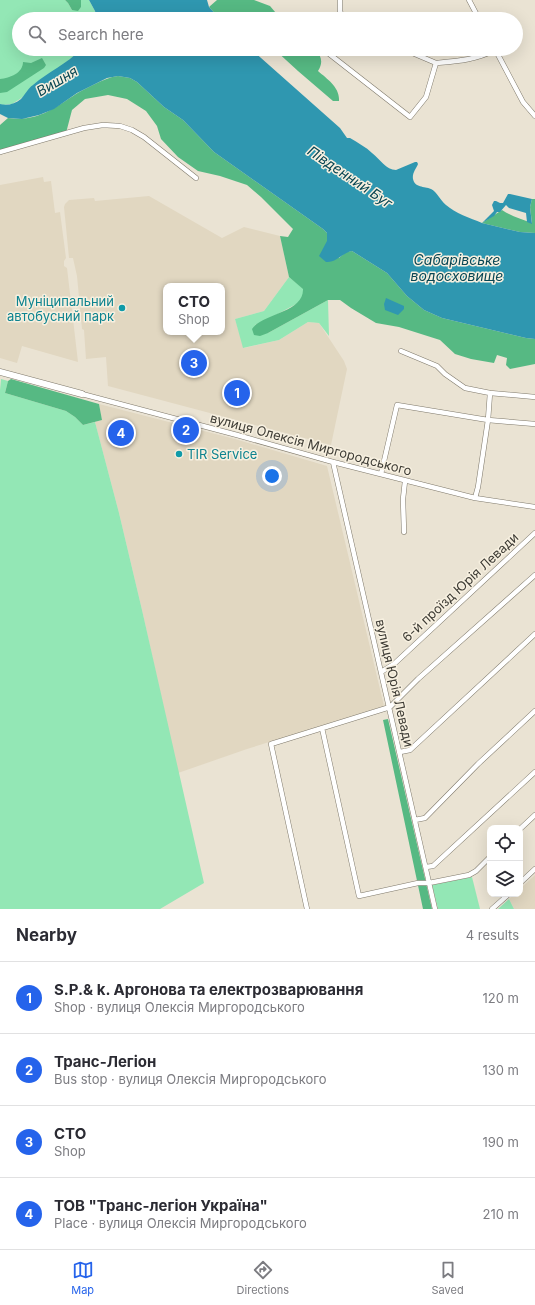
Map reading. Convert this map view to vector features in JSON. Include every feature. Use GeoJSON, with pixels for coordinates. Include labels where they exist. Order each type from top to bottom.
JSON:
{"type":"FeatureCollection","features":[{"type":"Feature","properties":{"kind":"street"},"geometry":{"type":"LineString","coordinates":[[340,0],[340,12]]}},
{"type":"Feature","properties":{"kind":"street"},"geometry":{"type":"LineString","coordinates":[[469,0],[475,12]]}},
{"type":"Feature","properties":{"kind":"street"},"geometry":{"type":"LineString","coordinates":[[332,56],[410,116],[426,98],[436,63]]}},
{"type":"Feature","properties":{"kind":"street"},"geometry":{"type":"LineString","coordinates":[[419,56],[436,63],[470,60],[482,56]]}},
{"type":"Feature","properties":{"kind":"street"},"geometry":{"type":"LineString","coordinates":[[499,56],[523,102],[535,116]]}},
{"type":"Feature","properties":{"kind":"street"},"geometry":{"type":"LineString","coordinates":[[0,152],[84,128],[120,126],[132,130],[144,137],[196,178]]}},
{"type":"Feature","properties":{"kind":"street"},"geometry":{"type":"LineString","coordinates":[[401,351],[437,366],[445,374],[465,388],[490,393],[535,397]]}},
{"type":"Feature","properties":{"kind":"street"},"geometry":{"type":"LineString","coordinates":[[0,372],[82,394]]}},
{"type":"Feature","properties":{"kind":"street"},"geometry":{"type":"LineString","coordinates":[[475,498],[478,488],[488,420],[490,393]]}},
{"type":"Feature","properties":{"kind":"street","name":"вулиця Олексія Миргородського"},"geometry":{"type":"LineString","coordinates":[[82,394],[334,462],[475,498],[535,507]]}},
{"type":"Feature","properties":{"kind":"street"},"geometry":{"type":"LineString","coordinates":[[381,474],[398,405],[488,420],[535,424]]}},
{"type":"Feature","properties":{"kind":"street","name":"вулиця Юрія Левади"},"geometry":{"type":"LineString","coordinates":[[334,462],[435,909]]}},
{"type":"Feature","properties":{"kind":"street"},"geometry":{"type":"LineString","coordinates":[[404,532],[403,499],[405,480]]}},
{"type":"Feature","properties":{"kind":"street","name":"6-й проїзд Юрія Левади"},"geometry":{"type":"LineString","coordinates":[[381,672],[394,664],[535,533]]}},
{"type":"Feature","properties":{"kind":"street"},"geometry":{"type":"LineString","coordinates":[[307,909],[271,744],[390,707],[418,679],[535,575]]}},
{"type":"Feature","properties":{"kind":"street"},"geometry":{"type":"LineString","coordinates":[[400,752],[410,750],[535,634]]}},
{"type":"Feature","properties":{"kind":"street"},"geometry":{"type":"LineString","coordinates":[[415,820],[424,818],[478,764],[535,711]]}},
{"type":"Feature","properties":{"kind":"street"},"geometry":{"type":"LineString","coordinates":[[322,728],[359,896],[418,883],[429,883],[469,875],[476,871],[487,860]]}},
{"type":"Feature","properties":{"kind":"street"},"geometry":{"type":"LineString","coordinates":[[426,868],[433,866],[535,772]]}},
{"type":"Feature","properties":{"kind":"street"},"geometry":{"type":"LineString","coordinates":[[523,826],[535,815]]}},
{"type":"Feature","properties":{"kind":"street"},"geometry":{"type":"LineString","coordinates":[[523,880],[535,870]]}},
{"type":"Feature","properties":{"kind":"street"},"geometry":{"type":"LineString","coordinates":[[492,909],[506,897]]}},
{"type":"Feature","properties":{"kind":"shaded area"},"geometry":{"type":"Polygon","coordinates":[[[43,177],[44,182],[51,181],[55,213],[60,212],[66,258],[64,261],[64,266],[67,268],[78,362],[22,346],[17,363],[0,358],[0,185],[43,177]]]}},
{"type":"Feature","properties":{"kind":"shaded area"},"geometry":{"type":"Polygon","coordinates":[[[149,196],[222,238],[244,227],[280,236],[289,277],[264,311],[235,319],[244,348],[279,340],[308,322],[319,323],[344,361],[347,369],[331,445],[108,386],[106,357],[86,359],[77,276],[73,258],[69,258],[64,207],[69,200],[94,198],[95,201],[149,196]]]}},
{"type":"Feature","properties":{"kind":"shaded area"},"geometry":{"type":"Polygon","coordinates":[[[99,404],[235,439],[327,466],[384,706],[247,749],[178,773],[142,610],[119,513],[95,422],[102,420],[99,404]]]}},
{"type":"Feature","properties":{"kind":"shaded area"},"geometry":{"type":"Polygon","coordinates":[[[535,875],[535,909],[514,909],[509,899],[511,897],[523,897],[523,886],[535,875]]]}},
{"type":"Feature","properties":{"kind":"green space"},"geometry":{"type":"Polygon","coordinates":[[[0,0],[65,0],[72,10],[81,7],[81,0],[89,0],[95,12],[12,12],[12,56],[74,56],[20,99],[12,104],[0,104],[0,0]]]}},
{"type":"Feature","properties":{"kind":"green space"},"geometry":{"type":"Polygon","coordinates":[[[65,0],[81,0],[81,7],[78,11],[72,10],[65,0]]]}},
{"type":"Feature","properties":{"kind":"green space"},"geometry":{"type":"Polygon","coordinates":[[[217,0],[254,0],[270,6],[275,12],[214,12],[209,7],[217,0]]]}},
{"type":"Feature","properties":{"kind":"green space"},"geometry":{"type":"Polygon","coordinates":[[[282,56],[320,56],[321,65],[318,71],[335,87],[339,96],[339,101],[333,101],[282,56]]]}},
{"type":"Feature","properties":{"kind":"green space"},"geometry":{"type":"Polygon","coordinates":[[[42,58],[46,65],[44,68],[7,92],[0,93],[0,79],[18,72],[21,69],[23,62],[31,63],[42,58]]]}},
{"type":"Feature","properties":{"kind":"green space"},"geometry":{"type":"Polygon","coordinates":[[[118,76],[130,78],[137,82],[164,107],[183,120],[214,152],[323,229],[327,233],[327,241],[339,258],[346,252],[352,251],[387,273],[407,296],[424,310],[442,318],[535,339],[535,364],[510,369],[506,365],[507,358],[497,355],[494,363],[471,359],[455,354],[440,340],[399,327],[376,323],[340,300],[328,300],[268,333],[260,336],[254,335],[252,329],[257,324],[290,308],[302,297],[303,289],[289,277],[280,236],[288,237],[293,229],[247,185],[220,176],[198,171],[178,157],[161,139],[157,126],[146,111],[127,99],[108,95],[85,99],[72,110],[66,133],[0,152],[0,125],[8,118],[28,118],[44,113],[106,79],[118,76]]]}},
{"type":"Feature","properties":{"kind":"green space"},"geometry":{"type":"Polygon","coordinates":[[[532,199],[535,199],[535,233],[520,232],[482,223],[502,210],[532,223],[530,207],[532,199]]]}},
{"type":"Feature","properties":{"kind":"green space"},"geometry":{"type":"Polygon","coordinates":[[[289,277],[304,289],[303,297],[298,303],[255,325],[268,333],[328,300],[329,336],[319,323],[308,322],[279,340],[243,348],[235,319],[264,311],[289,277]]]}},
{"type":"Feature","properties":{"kind":"green space"},"geometry":{"type":"Polygon","coordinates":[[[1,379],[8,381],[5,393],[66,411],[83,425],[95,422],[119,513],[142,610],[204,883],[160,909],[0,909],[1,379]]]}},
{"type":"Feature","properties":{"kind":"green space"},"geometry":{"type":"Polygon","coordinates":[[[11,379],[99,404],[102,420],[83,425],[66,411],[5,393],[8,381],[11,379]]]}},
{"type":"Feature","properties":{"kind":"green space"},"geometry":{"type":"Polygon","coordinates":[[[388,719],[432,909],[423,909],[383,720],[388,719]]]}},
{"type":"Feature","properties":{"kind":"green space"},"geometry":{"type":"Polygon","coordinates":[[[472,877],[480,909],[438,909],[432,885],[472,877]]]}},
{"type":"Feature","properties":{"kind":"green space"},"geometry":{"type":"Polygon","coordinates":[[[509,899],[514,909],[498,909],[509,899]]]}},
{"type":"Feature","properties":{"kind":"water"},"geometry":{"type":"Polygon","coordinates":[[[89,0],[207,0],[209,7],[214,12],[95,12],[89,0]]]}},
{"type":"Feature","properties":{"kind":"water","name":"Сабарівське водосховище"},"geometry":{"type":"Polygon","coordinates":[[[74,56],[259,56],[340,128],[347,138],[350,138],[367,149],[386,166],[392,170],[396,170],[417,162],[418,164],[413,175],[414,182],[418,185],[433,190],[450,208],[482,223],[520,232],[535,233],[535,339],[442,318],[424,310],[407,296],[387,273],[352,251],[333,261],[326,262],[319,256],[327,241],[327,233],[323,229],[214,152],[183,120],[164,107],[137,82],[130,78],[118,76],[107,78],[77,93],[54,109],[39,115],[22,119],[8,118],[0,114],[0,104],[8,105],[19,101],[31,86],[74,56]]]}},
{"type":"Feature","properties":{"kind":"water"},"geometry":{"type":"Polygon","coordinates":[[[508,194],[532,199],[530,207],[532,224],[527,222],[526,213],[509,208],[506,205],[500,212],[497,212],[494,216],[482,223],[494,211],[492,205],[494,201],[503,203],[508,194]]]}},
{"type":"Feature","properties":{"kind":"water"},"geometry":{"type":"Polygon","coordinates":[[[386,298],[404,306],[404,309],[398,315],[385,310],[384,304],[386,298]]]}},
{"type":"Feature","properties":{"kind":"place","name":"Муніципальний автобусний парк"},"geometry":{"type":"Point","coordinates":[122,308]}},
{"type":"Feature","properties":{"kind":"place","name":"СТО"},"geometry":{"type":"Point","coordinates":[194,363]}},
{"type":"Feature","properties":{"kind":"place","name":"S.P.& k. Аргонова та електрозварювання"},"geometry":{"type":"Point","coordinates":[237,393]}},
{"type":"Feature","properties":{"kind":"place","name":"Транс-Легіон"},"geometry":{"type":"Point","coordinates":[186,430]}},
{"type":"Feature","properties":{"kind":"place","name":"ТОВ \"Транс-легіон Україна\""},"geometry":{"type":"Point","coordinates":[121,433]}},
{"type":"Feature","properties":{"kind":"place","name":"TIR Service"},"geometry":{"type":"Point","coordinates":[179,454]}},
{"type":"Feature","properties":{"kind":"water label","name":"Вишня"},"geometry":{"type":"Point","coordinates":[57,81]}},
{"type":"Feature","properties":{"kind":"water label","name":"Південний Буг"},"geometry":{"type":"Point","coordinates":[350,177]}}]}
